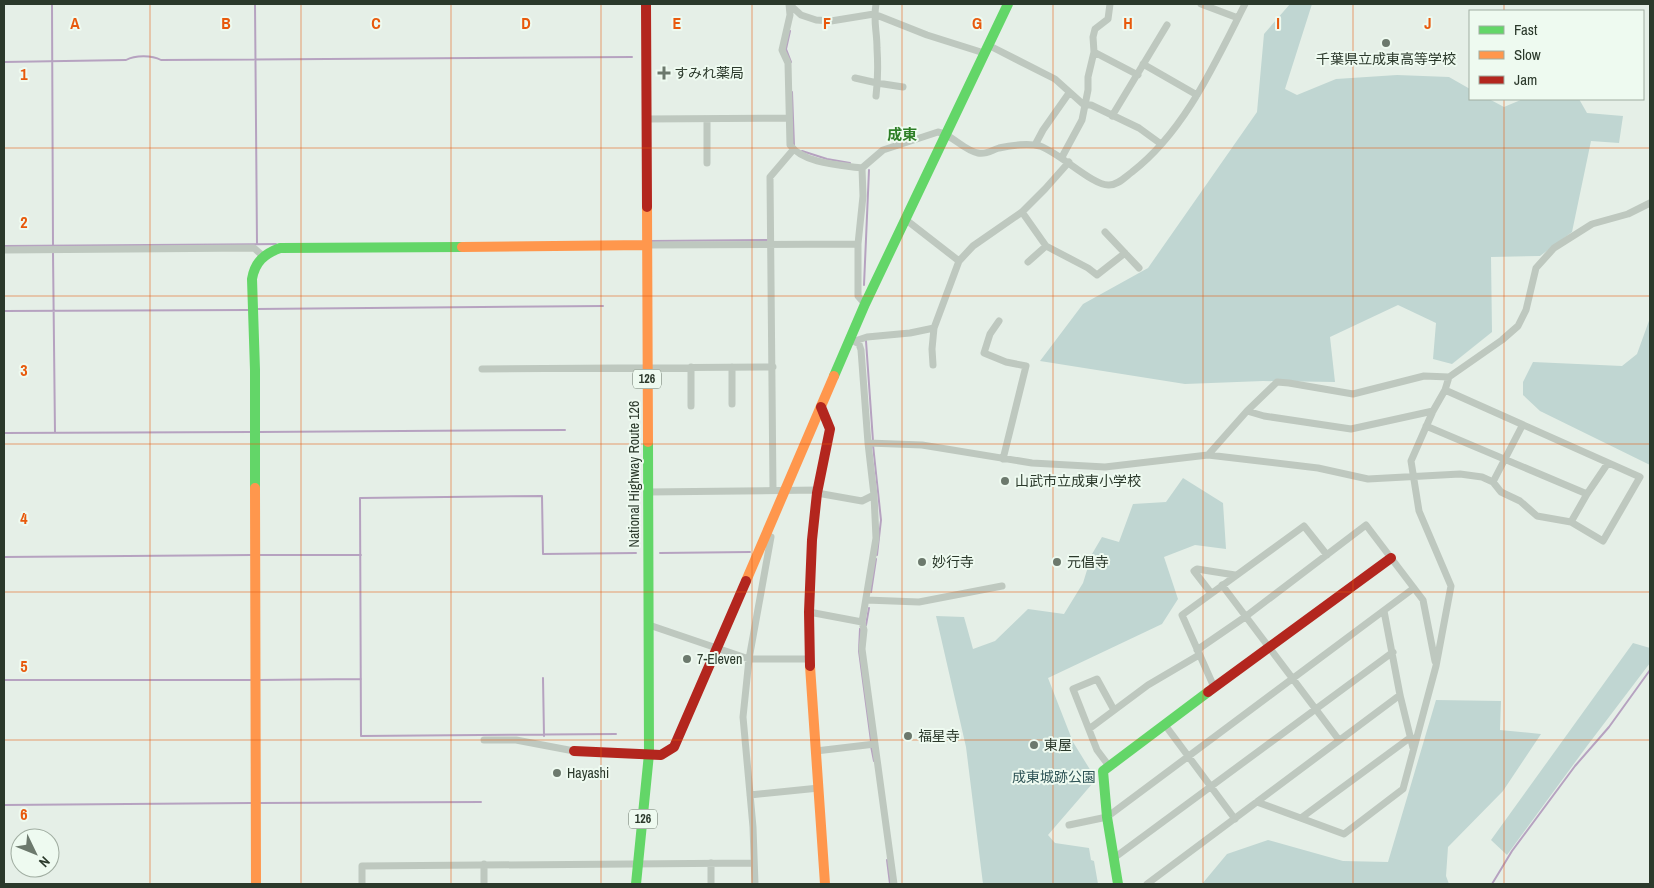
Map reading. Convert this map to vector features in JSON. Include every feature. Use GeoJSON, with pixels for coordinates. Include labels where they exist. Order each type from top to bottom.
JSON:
{"type":"FeatureCollection","features":[{"type":"Feature","properties":{"kind":"main road","name":"National Highway Route 126"},"geometry":{"type":"LineString","coordinates":[[636,884],[649,754],[646,4]]}},
{"type":"Feature","properties":{"kind":"main road"},"geometry":{"type":"LineString","coordinates":[[574,750],[664,754],[674,746],[821,408],[853,340],[865,304],[944,134],[1008,4]]}},
{"type":"Feature","properties":{"kind":"main road"},"geometry":{"type":"LineString","coordinates":[[256,884],[252,279],[255,266],[263,256],[280,248],[646,245]]}},
{"type":"Feature","properties":{"kind":"main road"},"geometry":{"type":"LineString","coordinates":[[821,408],[830,429],[818,491],[812,540],[809,612],[810,659],[825,884]]}},
{"type":"Feature","properties":{"kind":"main road"},"geometry":{"type":"LineString","coordinates":[[1118,884],[1107,817],[1103,771],[1268,647],[1391,558]]}},
{"type":"Feature","properties":{"kind":"street"},"geometry":{"type":"LineString","coordinates":[[789,4],[801,15],[816,20],[831,21],[874,14],[927,35],[986,49],[1055,79],[1084,105],[1092,105],[1139,128],[1162,144]]}},
{"type":"Feature","properties":{"kind":"street"},"geometry":{"type":"LineString","coordinates":[[789,4],[790,15],[782,50],[788,63],[790,145],[793,150],[820,162],[862,168],[883,150],[938,132],[978,153],[985,154],[998,148],[1012,146],[1035,145],[1042,147],[1098,182],[1108,185],[1118,183],[1139,167],[1169,136],[1197,95],[1244,4]]}},
{"type":"Feature","properties":{"kind":"street"},"geometry":{"type":"LineString","coordinates":[[876,4],[874,14],[879,76],[876,96]]}},
{"type":"Feature","properties":{"kind":"street"},"geometry":{"type":"LineString","coordinates":[[933,365],[934,328],[959,262],[973,246],[1022,212],[1045,189],[1065,160],[1082,120],[1088,90],[1088,77],[1094,52],[1093,36],[1095,29],[1108,19],[1110,4]]}},
{"type":"Feature","properties":{"kind":"street"},"geometry":{"type":"LineString","coordinates":[[1201,4],[1238,18]]}},
{"type":"Feature","properties":{"kind":"street"},"geometry":{"type":"LineString","coordinates":[[1112,116],[1168,26]]}},
{"type":"Feature","properties":{"kind":"street"},"geometry":{"type":"LineString","coordinates":[[1094,52],[1138,74]]}},
{"type":"Feature","properties":{"kind":"street"},"geometry":{"type":"LineString","coordinates":[[1143,64],[1197,95]]}},
{"type":"Feature","properties":{"kind":"street"},"geometry":{"type":"LineString","coordinates":[[856,78],[903,87]]}},
{"type":"Feature","properties":{"kind":"street"},"geometry":{"type":"LineString","coordinates":[[1035,145],[1043,130],[1070,93]]}},
{"type":"Feature","properties":{"kind":"street"},"geometry":{"type":"LineString","coordinates":[[646,119],[789,118]]}},
{"type":"Feature","properties":{"kind":"street"},"geometry":{"type":"LineString","coordinates":[[707,119],[707,163]]}},
{"type":"Feature","properties":{"kind":"street"},"geometry":{"type":"LineString","coordinates":[[773,490],[770,177],[793,150]]}},
{"type":"Feature","properties":{"kind":"street"},"geometry":{"type":"LineString","coordinates":[[862,168],[863,196],[858,244],[858,296],[865,304]]}},
{"type":"Feature","properties":{"kind":"street"},"geometry":{"type":"LineString","coordinates":[[1208,455],[1247,411],[1277,382],[1353,394],[1424,376],[1449,377],[1502,340],[1518,326],[1526,310],[1536,268],[1554,248],[1592,224],[1628,214],[1650,203]]}},
{"type":"Feature","properties":{"kind":"street"},"geometry":{"type":"LineString","coordinates":[[1022,212],[1046,246],[1096,274],[1125,254]]}},
{"type":"Feature","properties":{"kind":"street"},"geometry":{"type":"LineString","coordinates":[[905,219],[959,262]]}},
{"type":"Feature","properties":{"kind":"street"},"geometry":{"type":"LineString","coordinates":[[1105,232],[1138,268]]}},
{"type":"Feature","properties":{"kind":"street"},"geometry":{"type":"LineString","coordinates":[[646,245],[858,244]]}},
{"type":"Feature","properties":{"kind":"street"},"geometry":{"type":"LineString","coordinates":[[1028,262],[1046,246]]}},
{"type":"Feature","properties":{"kind":"street"},"geometry":{"type":"LineString","coordinates":[[4,250],[254,248],[263,256]]}},
{"type":"Feature","properties":{"kind":"street"},"geometry":{"type":"LineString","coordinates":[[999,321],[990,334],[984,354],[1006,362],[1026,366],[1003,459]]}},
{"type":"Feature","properties":{"kind":"street"},"geometry":{"type":"LineString","coordinates":[[853,340],[934,328]]}},
{"type":"Feature","properties":{"kind":"street"},"geometry":{"type":"LineString","coordinates":[[853,340],[859,344],[861,350],[871,443],[876,538],[863,625],[863,657],[873,744],[894,884]]}},
{"type":"Feature","properties":{"kind":"street"},"geometry":{"type":"LineString","coordinates":[[691,367],[691,406]]}},
{"type":"Feature","properties":{"kind":"street"},"geometry":{"type":"LineString","coordinates":[[732,367],[732,404]]}},
{"type":"Feature","properties":{"kind":"street"},"geometry":{"type":"LineString","coordinates":[[482,369],[772,367]]}},
{"type":"Feature","properties":{"kind":"street"},"geometry":{"type":"LineString","coordinates":[[1257,802],[1344,834],[1403,789],[1436,666],[1451,586],[1419,511],[1411,461],[1433,411],[1445,390],[1449,377]]}},
{"type":"Feature","properties":{"kind":"street"},"geometry":{"type":"LineString","coordinates":[[871,443],[922,445],[1032,463],[1105,467],[1208,455],[1318,468],[1368,479],[1460,474],[1482,477],[1493,482],[1501,492],[1520,501],[1537,516],[1571,522],[1603,541],[1640,477],[1522,426],[1445,390]]}},
{"type":"Feature","properties":{"kind":"street"},"geometry":{"type":"LineString","coordinates":[[1247,411],[1264,416],[1351,428],[1433,411]]}},
{"type":"Feature","properties":{"kind":"street"},"geometry":{"type":"LineString","coordinates":[[1426,426],[1586,494]]}},
{"type":"Feature","properties":{"kind":"street"},"geometry":{"type":"LineString","coordinates":[[1493,482],[1522,426]]}},
{"type":"Feature","properties":{"kind":"street"},"geometry":{"type":"LineString","coordinates":[[1571,522],[1586,494],[1608,463]]}},
{"type":"Feature","properties":{"kind":"street"},"geometry":{"type":"LineString","coordinates":[[648,492],[818,491],[862,501],[874,495]]}},
{"type":"Feature","properties":{"kind":"street"},"geometry":{"type":"LineString","coordinates":[[1089,729],[1148,685],[1198,652],[1366,525],[1423,600],[1436,666]]}},
{"type":"Feature","properties":{"kind":"street"},"geometry":{"type":"LineString","coordinates":[[1214,687],[1182,615],[1304,526],[1327,555]]}},
{"type":"Feature","properties":{"kind":"street"},"geometry":{"type":"LineString","coordinates":[[755,884],[753,827],[744,717],[749,659],[771,537],[765,536]]}},
{"type":"Feature","properties":{"kind":"street"},"geometry":{"type":"LineString","coordinates":[[1211,593],[1194,571],[1235,575]]}},
{"type":"Feature","properties":{"kind":"street"},"geometry":{"type":"LineString","coordinates":[[1222,585],[1339,740]]}},
{"type":"Feature","properties":{"kind":"street"},"geometry":{"type":"LineString","coordinates":[[866,600],[918,602],[1002,586]]}},
{"type":"Feature","properties":{"kind":"street"},"geometry":{"type":"LineString","coordinates":[[1069,825],[1107,817],[1414,588]]}},
{"type":"Feature","properties":{"kind":"street"},"geometry":{"type":"LineString","coordinates":[[1384,611],[1400,695],[1414,749]]}},
{"type":"Feature","properties":{"kind":"street"},"geometry":{"type":"LineString","coordinates":[[809,612],[863,625]]}},
{"type":"Feature","properties":{"kind":"street"},"geometry":{"type":"LineString","coordinates":[[649,625],[749,659],[810,659]]}},
{"type":"Feature","properties":{"kind":"street"},"geometry":{"type":"LineString","coordinates":[[1114,858],[1393,652]]}},
{"type":"Feature","properties":{"kind":"street"},"geometry":{"type":"LineString","coordinates":[[1110,766],[1097,750],[1072,689],[1097,679],[1114,710]]}},
{"type":"Feature","properties":{"kind":"street"},"geometry":{"type":"LineString","coordinates":[[1147,884],[1157,881],[1234,819],[1400,695]]}},
{"type":"Feature","properties":{"kind":"street"},"geometry":{"type":"LineString","coordinates":[[1165,725],[1234,819]]}},
{"type":"Feature","properties":{"kind":"street"},"geometry":{"type":"LineString","coordinates":[[1301,818],[1411,737]]}},
{"type":"Feature","properties":{"kind":"street"},"geometry":{"type":"LineString","coordinates":[[484,740],[516,740],[574,750]]}},
{"type":"Feature","properties":{"kind":"street"},"geometry":{"type":"LineString","coordinates":[[816,752],[873,744]]}},
{"type":"Feature","properties":{"kind":"street"},"geometry":{"type":"LineString","coordinates":[[750,795],[819,788]]}},
{"type":"Feature","properties":{"kind":"street"},"geometry":{"type":"LineString","coordinates":[[711,863],[711,884]]}},
{"type":"Feature","properties":{"kind":"street"},"geometry":{"type":"LineString","coordinates":[[362,884],[362,866],[753,863]]}},
{"type":"Feature","properties":{"kind":"street"},"geometry":{"type":"LineString","coordinates":[[484,864],[484,884]]}},
{"type":"Feature","properties":{"kind":"green space"},"geometry":{"type":"Polygon","coordinates":[[[1290,4],[1312,4],[1285,89],[1297,95],[1336,79],[1397,75],[1449,77],[1469,88],[1469,100],[1491,100],[1504,107],[1521,100],[1580,100],[1587,113],[1623,116],[1619,143],[1591,141],[1572,232],[1540,256],[1491,257],[1492,332],[1452,364],[1433,359],[1436,323],[1398,305],[1330,337],[1335,382],[1263,381],[1185,384],[1040,361],[1083,304],[1148,268],[1257,112],[1264,34],[1290,4]]]}},
{"type":"Feature","properties":{"kind":"green space"},"geometry":{"type":"Polygon","coordinates":[[[1650,318],[1650,465],[1540,411],[1523,395],[1523,382],[1533,362],[1622,366],[1637,354],[1650,318]]]}},
{"type":"Feature","properties":{"kind":"green space","name":"成東城跡公園"},"geometry":{"type":"Polygon","coordinates":[[[1183,478],[1223,503],[1226,549],[1195,545],[1164,557],[1178,599],[1162,624],[1048,678],[1073,742],[1094,776],[1091,778],[1092,784],[1048,835],[1055,843],[1089,848],[1091,860],[1094,861],[1098,884],[983,884],[966,747],[936,616],[964,617],[973,649],[995,641],[1028,609],[1064,614],[1083,583],[1092,554],[1102,537],[1119,542],[1133,504],[1166,502],[1183,478]]]}},
{"type":"Feature","properties":{"kind":"green space"},"geometry":{"type":"Polygon","coordinates":[[[1633,643],[1650,648],[1650,663],[1507,855],[1491,840],[1633,643]]]}},
{"type":"Feature","properties":{"kind":"green space"},"geometry":{"type":"Polygon","coordinates":[[[1436,700],[1501,701],[1500,730],[1541,734],[1503,791],[1448,847],[1446,876],[1449,884],[1202,884],[1227,854],[1268,840],[1343,861],[1388,862],[1436,700]]]}},
{"type":"Feature","properties":{"kind":"waterway"},"geometry":{"type":"LineString","coordinates":[[52,4],[53,246]]}},
{"type":"Feature","properties":{"kind":"waterway"},"geometry":{"type":"LineString","coordinates":[[255,4],[257,244]]}},
{"type":"Feature","properties":{"kind":"waterway"},"geometry":{"type":"LineString","coordinates":[[790,31],[786,49],[791,62]]}},
{"type":"Feature","properties":{"kind":"waterway"},"geometry":{"type":"LineString","coordinates":[[4,62],[126,60],[143,56],[161,60],[632,57]]}},
{"type":"Feature","properties":{"kind":"waterway"},"geometry":{"type":"LineString","coordinates":[[792,92],[794,145]]}},
{"type":"Feature","properties":{"kind":"waterway"},"geometry":{"type":"LineString","coordinates":[[802,151],[827,159],[850,163]]}},
{"type":"Feature","properties":{"kind":"waterway"},"geometry":{"type":"LineString","coordinates":[[864,285],[869,170]]}},
{"type":"Feature","properties":{"kind":"waterway"},"geometry":{"type":"LineString","coordinates":[[651,241],[769,240]]}},
{"type":"Feature","properties":{"kind":"waterway"},"geometry":{"type":"LineString","coordinates":[[4,246],[276,244]]}},
{"type":"Feature","properties":{"kind":"waterway"},"geometry":{"type":"LineString","coordinates":[[53,253],[55,433]]}},
{"type":"Feature","properties":{"kind":"waterway"},"geometry":{"type":"LineString","coordinates":[[256,309],[603,306]]}},
{"type":"Feature","properties":{"kind":"waterway"},"geometry":{"type":"LineString","coordinates":[[4,311],[248,310]]}},
{"type":"Feature","properties":{"kind":"waterway"},"geometry":{"type":"LineString","coordinates":[[866,341],[873,441]]}},
{"type":"Feature","properties":{"kind":"waterway"},"geometry":{"type":"LineString","coordinates":[[259,432],[565,430]]}},
{"type":"Feature","properties":{"kind":"waterway"},"geometry":{"type":"LineString","coordinates":[[4,433],[251,432]]}},
{"type":"Feature","properties":{"kind":"waterway"},"geometry":{"type":"LineString","coordinates":[[873,445],[881,520],[877,555]]}},
{"type":"Feature","properties":{"kind":"waterway"},"geometry":{"type":"LineString","coordinates":[[616,734],[361,736],[360,498],[542,496],[543,554],[636,553]]}},
{"type":"Feature","properties":{"kind":"waterway"},"geometry":{"type":"LineString","coordinates":[[660,553],[750,552]]}},
{"type":"Feature","properties":{"kind":"waterway"},"geometry":{"type":"LineString","coordinates":[[4,557],[251,555]]}},
{"type":"Feature","properties":{"kind":"waterway"},"geometry":{"type":"LineString","coordinates":[[258,555],[361,555]]}},
{"type":"Feature","properties":{"kind":"waterway"},"geometry":{"type":"LineString","coordinates":[[871,592],[876,559]]}},
{"type":"Feature","properties":{"kind":"waterway"},"geometry":{"type":"LineString","coordinates":[[866,625],[869,608]]}},
{"type":"Feature","properties":{"kind":"waterway"},"geometry":{"type":"LineString","coordinates":[[862,628],[860,629],[859,651],[871,741]]}},
{"type":"Feature","properties":{"kind":"waterway"},"geometry":{"type":"LineString","coordinates":[[1492,884],[1512,851],[1575,766],[1609,727],[1650,670]]}},
{"type":"Feature","properties":{"kind":"waterway"},"geometry":{"type":"LineString","coordinates":[[543,678],[544,736]]}},
{"type":"Feature","properties":{"kind":"waterway"},"geometry":{"type":"LineString","coordinates":[[259,680],[361,679]]}},
{"type":"Feature","properties":{"kind":"waterway"},"geometry":{"type":"LineString","coordinates":[[4,680],[251,680]]}},
{"type":"Feature","properties":{"kind":"waterway"},"geometry":{"type":"LineString","coordinates":[[871,746],[874,761]]}},
{"type":"Feature","properties":{"kind":"waterway"},"geometry":{"type":"LineString","coordinates":[[259,803],[481,802]]}},
{"type":"Feature","properties":{"kind":"waterway"},"geometry":{"type":"LineString","coordinates":[[4,805],[251,803]]}},
{"type":"Feature","properties":{"kind":"waterway"},"geometry":{"type":"LineString","coordinates":[[887,860],[890,884]]}},
{"type":"Feature","properties":{"kind":"traffic: fast"},"geometry":{"type":"LineString","coordinates":[[834,376],[865,304],[1008,4]]}},
{"type":"Feature","properties":{"kind":"traffic: fast"},"geometry":{"type":"LineString","coordinates":[[255,488],[255,370],[252,279],[255,268],[261,259],[280,248],[462,247]]}},
{"type":"Feature","properties":{"kind":"traffic: fast"},"geometry":{"type":"LineString","coordinates":[[636,884],[649,754],[648,442]]}},
{"type":"Feature","properties":{"kind":"traffic: fast"},"geometry":{"type":"LineString","coordinates":[[1118,884],[1107,817],[1103,771],[1208,692]]}},
{"type":"Feature","properties":{"kind":"traffic: slow"},"geometry":{"type":"LineString","coordinates":[[647,207],[648,442]]}},
{"type":"Feature","properties":{"kind":"traffic: slow"},"geometry":{"type":"LineString","coordinates":[[462,247],[647,245]]}},
{"type":"Feature","properties":{"kind":"traffic: slow"},"geometry":{"type":"LineString","coordinates":[[746,581],[834,376]]}},
{"type":"Feature","properties":{"kind":"traffic: slow"},"geometry":{"type":"LineString","coordinates":[[255,488],[256,884]]}},
{"type":"Feature","properties":{"kind":"traffic: slow"},"geometry":{"type":"LineString","coordinates":[[810,666],[825,884]]}},
{"type":"Feature","properties":{"kind":"traffic: jam"},"geometry":{"type":"LineString","coordinates":[[646,4],[647,207]]}},
{"type":"Feature","properties":{"kind":"traffic: jam"},"geometry":{"type":"LineString","coordinates":[[810,666],[809,612],[812,540],[817,493],[830,429],[821,407]]}},
{"type":"Feature","properties":{"kind":"traffic: jam"},"geometry":{"type":"LineString","coordinates":[[1208,692],[1391,558]]}},
{"type":"Feature","properties":{"kind":"traffic: jam"},"geometry":{"type":"LineString","coordinates":[[574,751],[661,755],[674,747],[746,581]]}},
{"type":"Feature","properties":{"kind":"place","name":"千葉県立成東高等学校"},"geometry":{"type":"Point","coordinates":[1386,43]}},
{"type":"Feature","properties":{"kind":"place","name":"すみれ薬局"},"geometry":{"type":"Point","coordinates":[664,73]}},
{"type":"Feature","properties":{"kind":"place","name":"山武市立成東小学校"},"geometry":{"type":"Point","coordinates":[1005,481]}},
{"type":"Feature","properties":{"kind":"place","name":"妙行寺"},"geometry":{"type":"Point","coordinates":[922,562]}},
{"type":"Feature","properties":{"kind":"place","name":"元倡寺"},"geometry":{"type":"Point","coordinates":[1057,562]}},
{"type":"Feature","properties":{"kind":"place","name":"7-Eleven"},"geometry":{"type":"Point","coordinates":[687,659]}},
{"type":"Feature","properties":{"kind":"place","name":"福星寺"},"geometry":{"type":"Point","coordinates":[908,736]}},
{"type":"Feature","properties":{"kind":"place","name":"東屋"},"geometry":{"type":"Point","coordinates":[1034,745]}},
{"type":"Feature","properties":{"kind":"place","name":"Hayashi"},"geometry":{"type":"Point","coordinates":[557,773]}},
{"type":"Feature","properties":{"kind":"district","name":"成東"},"geometry":{"type":"Point","coordinates":[902,135]}}]}
